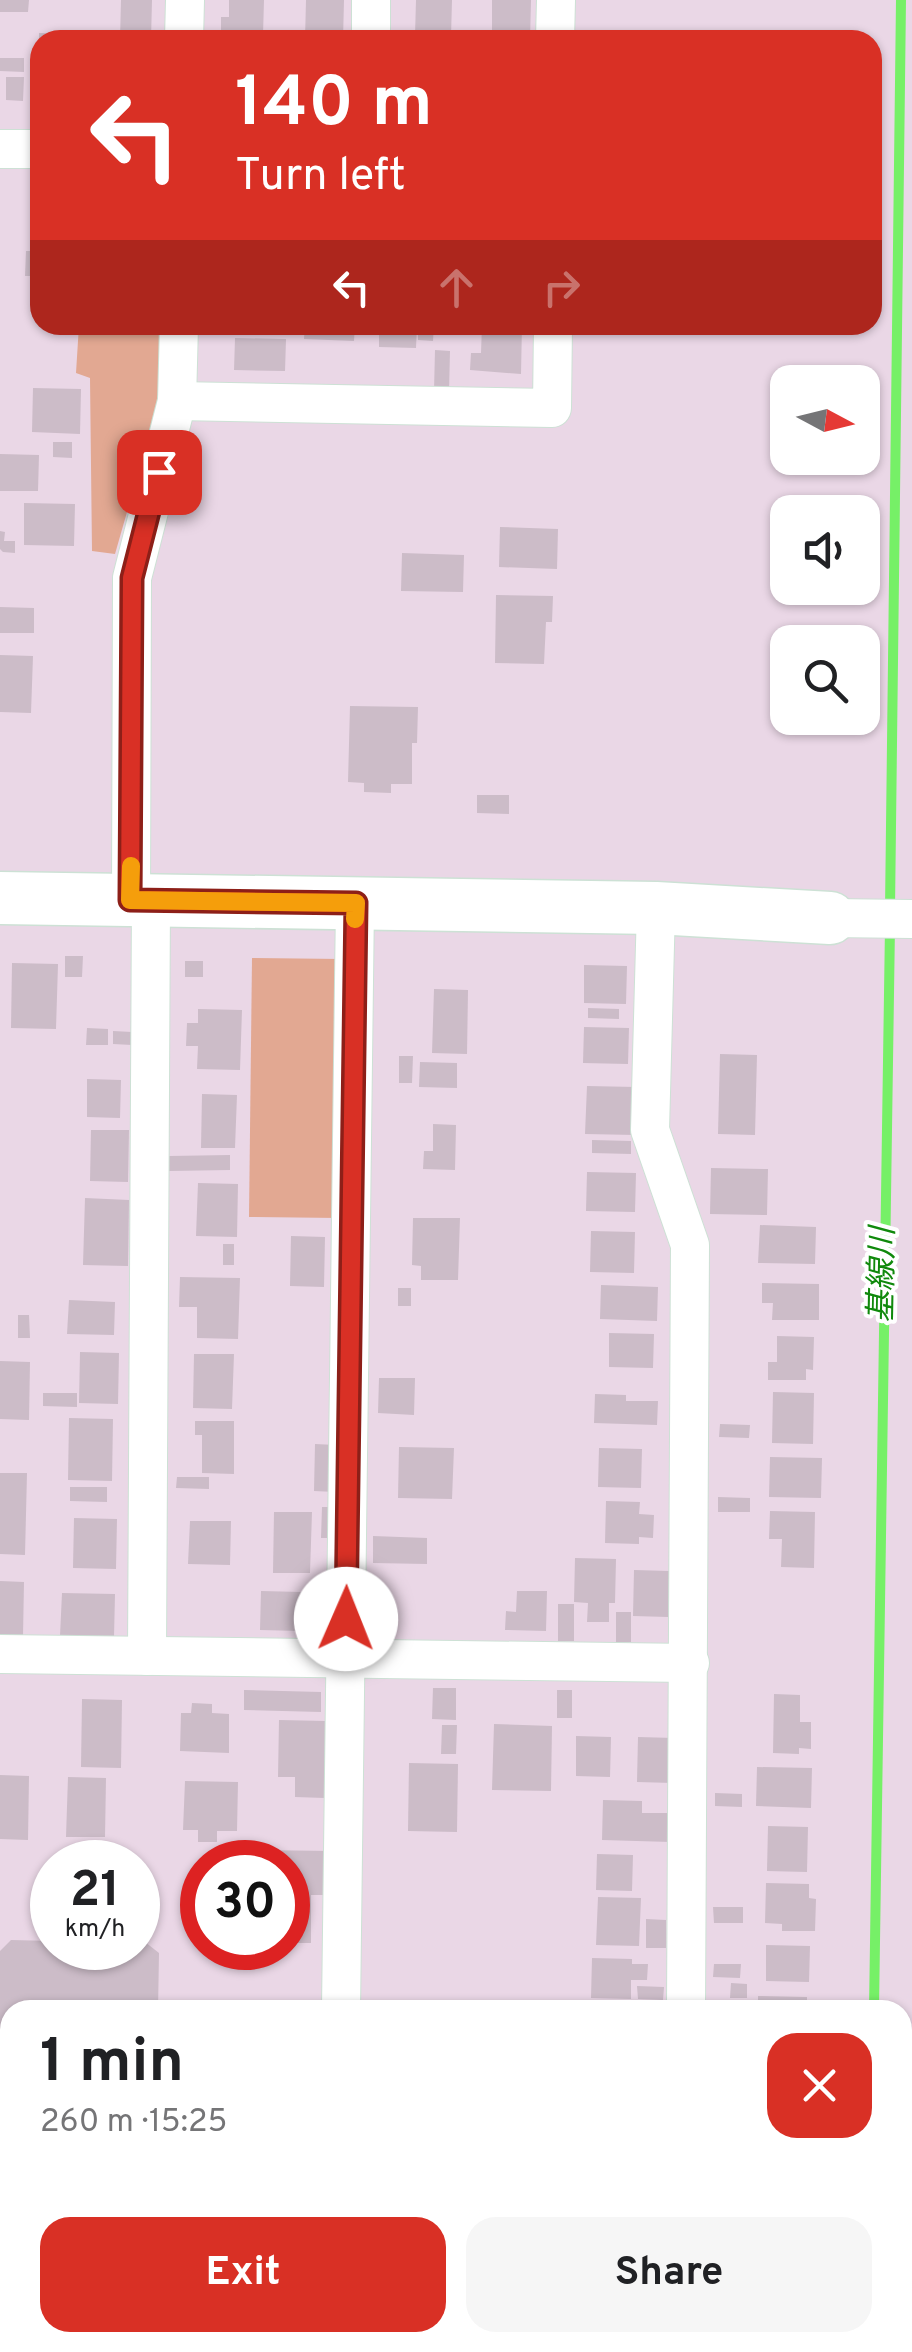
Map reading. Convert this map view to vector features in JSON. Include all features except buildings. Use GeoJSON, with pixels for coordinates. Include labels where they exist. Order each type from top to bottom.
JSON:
{"type":"FeatureCollection","features":[{"type":"Feature","properties":{"kind":"street"},"geometry":{"type":"LineString","coordinates":[[184,30],[185,0]]}},
{"type":"Feature","properties":{"kind":"street"},"geometry":{"type":"LineString","coordinates":[[371,0],[371,30]]}},
{"type":"Feature","properties":{"kind":"street"},"geometry":{"type":"LineString","coordinates":[[555,30],[556,0]]}},
{"type":"Feature","properties":{"kind":"street"},"geometry":{"type":"LineString","coordinates":[[0,149],[30,150]]}},
{"type":"Feature","properties":{"kind":"street"},"geometry":{"type":"LineString","coordinates":[[147,1656],[141,900],[132,578],[178,401],[179,335]]}},
{"type":"Feature","properties":{"kind":"street"},"geometry":{"type":"LineString","coordinates":[[178,401],[552,408],[553,335]]}},
{"type":"Feature","properties":{"kind":"street"},"geometry":{"type":"LineString","coordinates":[[0,898],[656,908],[912,919]]}},
{"type":"Feature","properties":{"kind":"street"},"geometry":{"type":"LineString","coordinates":[[341,2000],[356,903]]}},
{"type":"Feature","properties":{"kind":"street"},"geometry":{"type":"LineString","coordinates":[[656,908],[650,1130],[690,1245],[686,2000]]}},
{"type":"Feature","properties":{"kind":"street"},"geometry":{"type":"LineString","coordinates":[[0,1654],[690,1664]]}},
{"type":"Feature","properties":{"kind":"shaded area"},"geometry":{"type":"Polygon","coordinates":[[[78,335],[160,335],[159,400],[115,554],[92,551],[90,378],[76,373],[78,335]]]}},
{"type":"Feature","properties":{"kind":"shaded area"},"geometry":{"type":"Polygon","coordinates":[[[252,958],[342,959],[339,1218],[249,1217],[252,958]]]}},
{"type":"Feature","properties":{"kind":"waterway","name":"基線川"},"geometry":{"type":"LineString","coordinates":[[890,909],[901,0]]}},
{"type":"Feature","properties":{"kind":"waterway","name":"基線川"},"geometry":{"type":"LineString","coordinates":[[874,2000],[890,926]]}},
{"type":"Feature","properties":{"kind":"slow traffic"},"geometry":{"type":"LineString","coordinates":[[131,866],[130,900],[356,903],[355,919]]}},
{"type":"Feature","properties":{"kind":"route"},"geometry":{"type":"LineString","coordinates":[[159,472],[132,578],[130,900],[356,903],[346,1619]]}}]}
